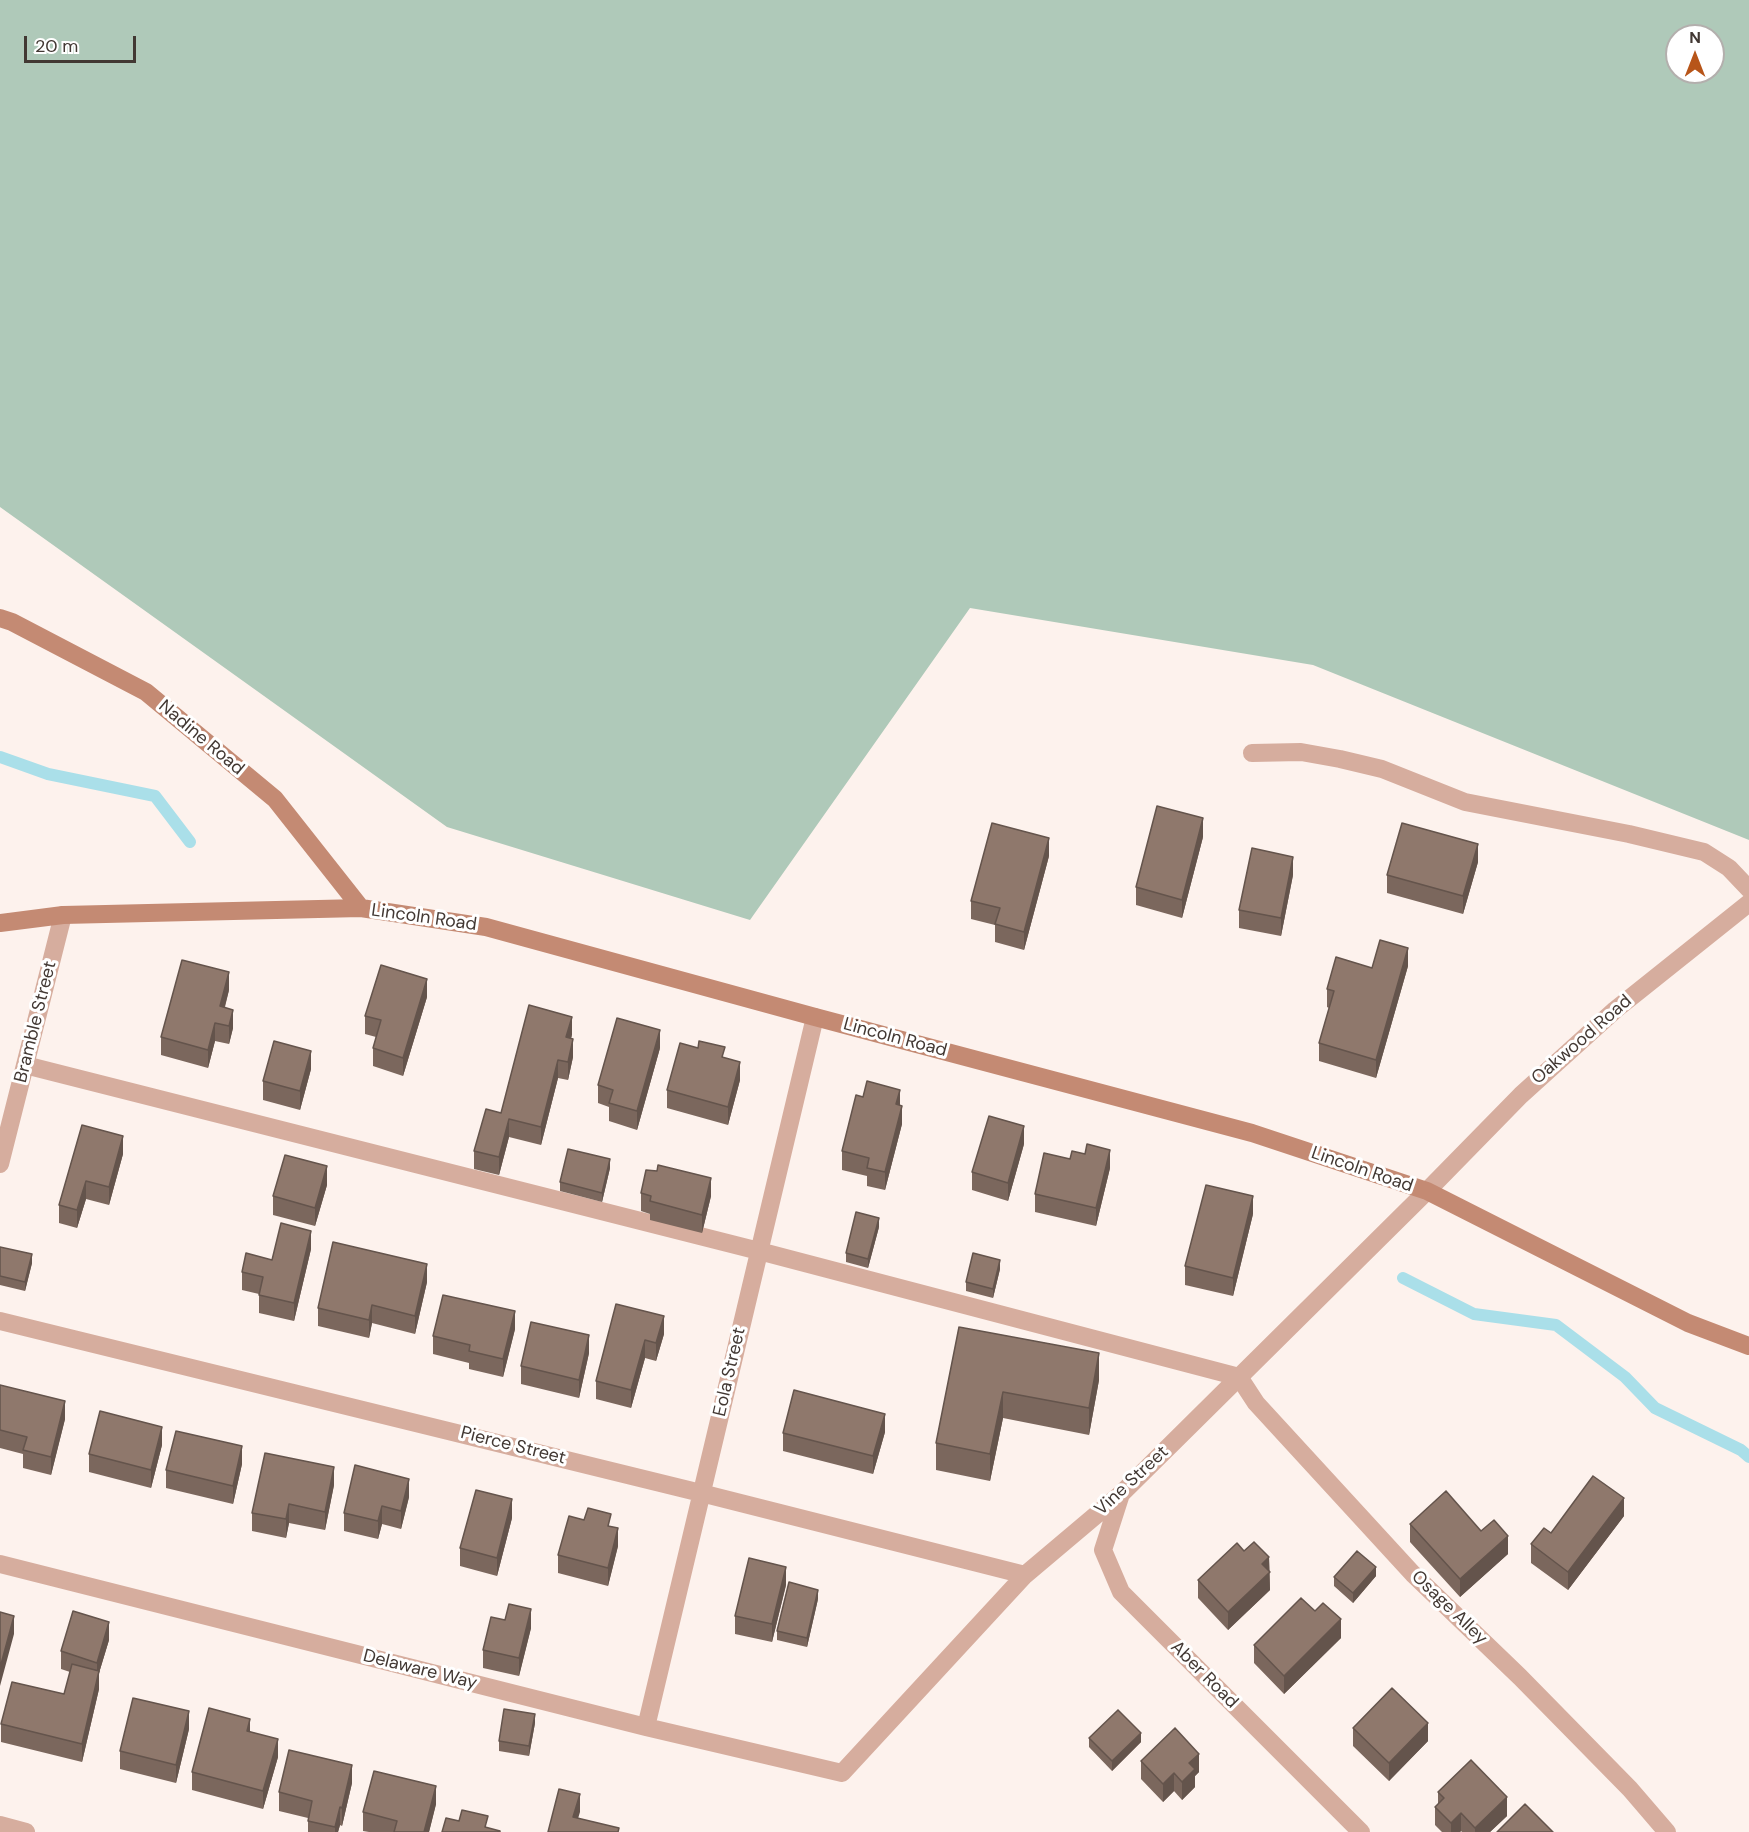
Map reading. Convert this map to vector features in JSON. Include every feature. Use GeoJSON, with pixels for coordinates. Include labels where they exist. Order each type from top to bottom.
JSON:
{"type":"FeatureCollection","features":[{"type":"Feature","properties":{"kind":"street","name":"Nadine Road"},"geometry":{"type":"LineString","coordinates":[[0,618],[12,622],[146,692],[275,799],[361,908]]}},
{"type":"Feature","properties":{"kind":"street"},"geometry":{"type":"LineString","coordinates":[[1252,753],[1301,752],[1340,759],[1382,769],[1465,802],[1629,834],[1704,852],[1729,868],[1749,889]]}},
{"type":"Feature","properties":{"kind":"street","name":"Oakwood Road"},"geometry":{"type":"LineString","coordinates":[[1426,1191],[1521,1095],[1614,1010],[1749,903]]}},
{"type":"Feature","properties":{"kind":"street","name":"Lincoln Road"},"geometry":{"type":"LineString","coordinates":[[0,923],[63,915],[361,908],[486,927],[1252,1133],[1426,1191],[1688,1323],[1749,1346]]}},
{"type":"Feature","properties":{"kind":"street","name":"Bramble Street"},"geometry":{"type":"LineString","coordinates":[[0,1164],[63,915]]}},
{"type":"Feature","properties":{"kind":"street","name":"Eola Street"},"geometry":{"type":"LineString","coordinates":[[646,1727],[815,1017]]}},
{"type":"Feature","properties":{"kind":"street"},"geometry":{"type":"LineString","coordinates":[[25,1065],[759,1251],[1239,1377]]}},
{"type":"Feature","properties":{"kind":"street","name":"Vine Street"},"geometry":{"type":"LineString","coordinates":[[842,1773],[1025,1575],[1121,1494],[1426,1191]]}},
{"type":"Feature","properties":{"kind":"street","name":"Pierce Street"},"geometry":{"type":"LineString","coordinates":[[0,1320],[701,1492],[1025,1575]]}},
{"type":"Feature","properties":{"kind":"street","name":"Osage Alley"},"geometry":{"type":"LineString","coordinates":[[1239,1377],[1256,1403],[1413,1574],[1520,1677],[1622,1781],[1667,1832]]}},
{"type":"Feature","properties":{"kind":"street","name":"Aber Road"},"geometry":{"type":"LineString","coordinates":[[1121,1494],[1103,1550],[1121,1592],[1361,1832]]}},
{"type":"Feature","properties":{"kind":"street","name":"Delaware Way"},"geometry":{"type":"LineString","coordinates":[[0,1564],[646,1727],[842,1773]]}},
{"type":"Feature","properties":{"kind":"street"},"geometry":{"type":"LineString","coordinates":[[0,1825],[26,1832]]}},
{"type":"Feature","properties":{"kind":"green space"},"geometry":{"type":"Polygon","coordinates":[[[0,0],[1749,0],[1749,840],[1313,665],[970,608],[750,920],[447,827],[0,507],[0,0]]]}},
{"type":"Feature","properties":{"kind":"building"},"geometry":{"type":"Polygon","coordinates":[[[1157,806],[1203,818],[1182,900],[1136,887],[1157,806]]]}},
{"type":"Feature","properties":{"kind":"building"},"geometry":{"type":"Polygon","coordinates":[[[992,823],[1049,838],[1024,932],[995,924],[1000,908],[971,901],[992,823]]]}},
{"type":"Feature","properties":{"kind":"building"},"geometry":{"type":"Polygon","coordinates":[[[1402,823],[1478,844],[1463,896],[1387,875],[1402,823]]]}},
{"type":"Feature","properties":{"kind":"building"},"geometry":{"type":"Polygon","coordinates":[[[1252,848],[1293,857],[1281,918],[1239,910],[1252,848]]]}},
{"type":"Feature","properties":{"kind":"building"},"geometry":{"type":"Polygon","coordinates":[[[1380,940],[1408,948],[1376,1060],[1319,1043],[1334,991],[1327,989],[1336,957],[1372,968],[1380,940]]]}},
{"type":"Feature","properties":{"kind":"building"},"geometry":{"type":"Polygon","coordinates":[[[182,960],[229,972],[220,1006],[233,1010],[229,1026],[215,1023],[208,1050],[161,1037],[182,960]]]}},
{"type":"Feature","properties":{"kind":"building"},"geometry":{"type":"Polygon","coordinates":[[[381,965],[427,979],[403,1058],[373,1048],[381,1020],[365,1016],[381,965]]]}},
{"type":"Feature","properties":{"kind":"building"},"geometry":{"type":"Polygon","coordinates":[[[529,1005],[572,1017],[566,1037],[573,1039],[568,1062],[558,1060],[541,1127],[509,1119],[499,1157],[474,1151],[486,1109],[501,1113],[529,1005]]]}},
{"type":"Feature","properties":{"kind":"building"},"geometry":{"type":"Polygon","coordinates":[[[617,1018],[660,1030],[637,1111],[609,1103],[613,1090],[598,1085],[617,1018]]]}},
{"type":"Feature","properties":{"kind":"building"},"geometry":{"type":"Polygon","coordinates":[[[274,1041],[311,1051],[300,1091],[263,1081],[274,1041]]]}},
{"type":"Feature","properties":{"kind":"building"},"geometry":{"type":"Polygon","coordinates":[[[699,1041],[725,1047],[722,1057],[740,1062],[728,1107],[667,1090],[680,1043],[698,1048],[699,1041]]]}},
{"type":"Feature","properties":{"kind":"building"},"geometry":{"type":"Polygon","coordinates":[[[867,1081],[900,1090],[896,1104],[902,1106],[885,1172],[867,1168],[869,1158],[842,1151],[856,1095],[863,1097],[867,1081]]]}},
{"type":"Feature","properties":{"kind":"building"},"geometry":{"type":"Polygon","coordinates":[[[989,1116],[1024,1126],[1008,1183],[972,1172],[989,1116]]]}},
{"type":"Feature","properties":{"kind":"building"},"geometry":{"type":"Polygon","coordinates":[[[82,1125],[123,1136],[109,1187],[86,1181],[77,1210],[59,1205],[82,1125]]]}},
{"type":"Feature","properties":{"kind":"building"},"geometry":{"type":"Polygon","coordinates":[[[1087,1144],[1110,1150],[1096,1208],[1035,1194],[1044,1153],[1070,1159],[1072,1151],[1085,1154],[1087,1144]]]}},
{"type":"Feature","properties":{"kind":"building"},"geometry":{"type":"Polygon","coordinates":[[[568,1149],[610,1159],[602,1193],[560,1182],[568,1149]]]}},
{"type":"Feature","properties":{"kind":"building"},"geometry":{"type":"Polygon","coordinates":[[[285,1155],[327,1166],[315,1208],[273,1196],[285,1155]]]}},
{"type":"Feature","properties":{"kind":"building"},"geometry":{"type":"Polygon","coordinates":[[[658,1165],[711,1178],[702,1215],[650,1201],[651,1196],[641,1193],[646,1170],[657,1171],[658,1165]]]}},
{"type":"Feature","properties":{"kind":"building"},"geometry":{"type":"Polygon","coordinates":[[[1206,1185],[1253,1196],[1233,1278],[1185,1266],[1206,1185]]]}},
{"type":"Feature","properties":{"kind":"building"},"geometry":{"type":"Polygon","coordinates":[[[856,1212],[879,1218],[868,1259],[846,1253],[856,1212]]]}},
{"type":"Feature","properties":{"kind":"building"},"geometry":{"type":"Polygon","coordinates":[[[281,1223],[311,1231],[294,1303],[259,1295],[263,1277],[242,1272],[246,1253],[272,1260],[281,1223]]]}},
{"type":"Feature","properties":{"kind":"building"},"geometry":{"type":"Polygon","coordinates":[[[333,1242],[427,1264],[415,1316],[372,1305],[369,1320],[318,1308],[333,1242]]]}},
{"type":"Feature","properties":{"kind":"building"},"geometry":{"type":"Polygon","coordinates":[[[0,1247],[32,1254],[25,1282],[0,1276],[0,1247]]]}},
{"type":"Feature","properties":{"kind":"building"},"geometry":{"type":"Polygon","coordinates":[[[973,1253],[1000,1260],[993,1289],[966,1282],[973,1253]]]}},
{"type":"Feature","properties":{"kind":"building"},"geometry":{"type":"Polygon","coordinates":[[[443,1295],[515,1311],[503,1359],[469,1351],[470,1345],[433,1336],[443,1295]]]}},
{"type":"Feature","properties":{"kind":"building"},"geometry":{"type":"Polygon","coordinates":[[[616,1304],[664,1316],[656,1343],[645,1340],[631,1390],[596,1381],[616,1304]]]}},
{"type":"Feature","properties":{"kind":"building"},"geometry":{"type":"Polygon","coordinates":[[[531,1322],[589,1335],[579,1380],[521,1366],[531,1322]]]}},
{"type":"Feature","properties":{"kind":"building"},"geometry":{"type":"Polygon","coordinates":[[[959,1327],[1099,1353],[1089,1408],[1003,1392],[990,1454],[936,1443],[959,1327]]]}},
{"type":"Feature","properties":{"kind":"building"},"geometry":{"type":"Polygon","coordinates":[[[0,1385],[65,1401],[51,1457],[23,1450],[27,1437],[0,1430],[0,1385]]]}},
{"type":"Feature","properties":{"kind":"building"},"geometry":{"type":"Polygon","coordinates":[[[794,1390],[885,1414],[873,1456],[783,1433],[794,1390]]]}},
{"type":"Feature","properties":{"kind":"building"},"geometry":{"type":"Polygon","coordinates":[[[100,1411],[162,1427],[151,1470],[89,1454],[100,1411]]]}},
{"type":"Feature","properties":{"kind":"building"},"geometry":{"type":"Polygon","coordinates":[[[176,1431],[242,1446],[233,1486],[166,1470],[176,1431]]]}},
{"type":"Feature","properties":{"kind":"building"},"geometry":{"type":"Polygon","coordinates":[[[265,1453],[334,1467],[325,1512],[289,1504],[286,1519],[252,1513],[265,1453]]]}},
{"type":"Feature","properties":{"kind":"building"},"geometry":{"type":"Polygon","coordinates":[[[355,1465],[409,1479],[401,1511],[382,1506],[378,1521],[344,1513],[355,1465]]]}},
{"type":"Feature","properties":{"kind":"building"},"geometry":{"type":"Polygon","coordinates":[[[1593,1476],[1624,1498],[1568,1572],[1531,1544],[1544,1528],[1551,1533],[1593,1476]]]}},
{"type":"Feature","properties":{"kind":"building"},"geometry":{"type":"Polygon","coordinates":[[[476,1490],[512,1499],[497,1558],[460,1548],[476,1490]]]}},
{"type":"Feature","properties":{"kind":"building"},"geometry":{"type":"Polygon","coordinates":[[[1446,1491],[1481,1531],[1494,1520],[1508,1536],[1460,1579],[1410,1524],[1446,1491]]]}},
{"type":"Feature","properties":{"kind":"building"},"geometry":{"type":"Polygon","coordinates":[[[588,1508],[611,1514],[608,1526],[618,1528],[608,1568],[558,1555],[569,1516],[584,1520],[588,1508]]]}},
{"type":"Feature","properties":{"kind":"building"},"geometry":{"type":"Polygon","coordinates":[[[1254,1542],[1269,1557],[1262,1564],[1270,1572],[1228,1612],[1198,1580],[1237,1543],[1244,1551],[1254,1542]]]}},
{"type":"Feature","properties":{"kind":"building"},"geometry":{"type":"Polygon","coordinates":[[[1357,1551],[1376,1567],[1353,1593],[1334,1577],[1357,1551]]]}},
{"type":"Feature","properties":{"kind":"building"},"geometry":{"type":"Polygon","coordinates":[[[749,1558],[786,1567],[772,1624],[735,1616],[749,1558]]]}},
{"type":"Feature","properties":{"kind":"building"},"geometry":{"type":"Polygon","coordinates":[[[789,1582],[818,1590],[807,1638],[777,1631],[789,1582]]]}},
{"type":"Feature","properties":{"kind":"building"},"geometry":{"type":"Polygon","coordinates":[[[1301,1598],[1315,1611],[1323,1603],[1341,1619],[1284,1676],[1254,1645],[1301,1598]]]}},
{"type":"Feature","properties":{"kind":"building"},"geometry":{"type":"Polygon","coordinates":[[[509,1604],[531,1609],[519,1658],[483,1650],[491,1617],[505,1620],[509,1604]]]}},
{"type":"Feature","properties":{"kind":"building"},"geometry":{"type":"Polygon","coordinates":[[[73,1611],[109,1622],[97,1663],[61,1651],[73,1611]]]}},
{"type":"Feature","properties":{"kind":"building"},"geometry":{"type":"Polygon","coordinates":[[[0,1612],[14,1616],[0,1668],[0,1612]]]}},
{"type":"Feature","properties":{"kind":"building"},"geometry":{"type":"Polygon","coordinates":[[[72,1664],[99,1671],[82,1744],[1,1724],[12,1682],[64,1694],[72,1664]]]}},
{"type":"Feature","properties":{"kind":"building"},"geometry":{"type":"Polygon","coordinates":[[[1392,1688],[1428,1723],[1389,1763],[1353,1728],[1392,1688]]]}},
{"type":"Feature","properties":{"kind":"building"},"geometry":{"type":"Polygon","coordinates":[[[133,1698],[189,1711],[176,1765],[120,1751],[133,1698]]]}},
{"type":"Feature","properties":{"kind":"building"},"geometry":{"type":"Polygon","coordinates":[[[209,1708],[250,1719],[247,1731],[278,1739],[263,1791],[192,1772],[209,1708]]]}},
{"type":"Feature","properties":{"kind":"building"},"geometry":{"type":"Polygon","coordinates":[[[504,1709],[535,1714],[529,1746],[499,1741],[504,1709]]]}},
{"type":"Feature","properties":{"kind":"building"},"geometry":{"type":"Polygon","coordinates":[[[1118,1710],[1141,1733],[1112,1761],[1089,1738],[1118,1710]]]}},
{"type":"Feature","properties":{"kind":"building"},"geometry":{"type":"Polygon","coordinates":[[[1175,1728],[1199,1754],[1189,1763],[1195,1769],[1182,1782],[1174,1773],[1163,1784],[1141,1761],[1175,1728]]]}},
{"type":"Feature","properties":{"kind":"building"},"geometry":{"type":"Polygon","coordinates":[[[289,1750],[352,1765],[335,1827],[308,1821],[312,1801],[279,1792],[289,1750]]]}},
{"type":"Feature","properties":{"kind":"building"},"geometry":{"type":"Polygon","coordinates":[[[1471,1760],[1507,1797],[1475,1828],[1461,1813],[1451,1823],[1435,1807],[1444,1798],[1438,1792],[1471,1760]]]}},
{"type":"Feature","properties":{"kind":"building"},"geometry":{"type":"Polygon","coordinates":[[[374,1771],[436,1786],[424,1832],[394,1832],[397,1821],[363,1812],[374,1771]]]}},
{"type":"Feature","properties":{"kind":"building"},"geometry":{"type":"Polygon","coordinates":[[[559,1789],[580,1794],[573,1817],[619,1828],[618,1832],[548,1832],[559,1789]]]}},
{"type":"Feature","properties":{"kind":"building"},"geometry":{"type":"Polygon","coordinates":[[[1525,1804],[1553,1832],[1497,1832],[1525,1804]]]}},
{"type":"Feature","properties":{"kind":"building"},"geometry":{"type":"Polygon","coordinates":[[[462,1810],[488,1816],[485,1827],[500,1832],[442,1832],[446,1818],[459,1821],[462,1810]]]}},
{"type":"Feature","properties":{"kind":"waterway"},"geometry":{"type":"LineString","coordinates":[[0,757],[48,774],[155,796],[190,842]]}},
{"type":"Feature","properties":{"kind":"waterway"},"geometry":{"type":"LineString","coordinates":[[1403,1278],[1474,1314],[1556,1325],[1625,1377],[1655,1408],[1741,1450],[1749,1457]]}}]}
